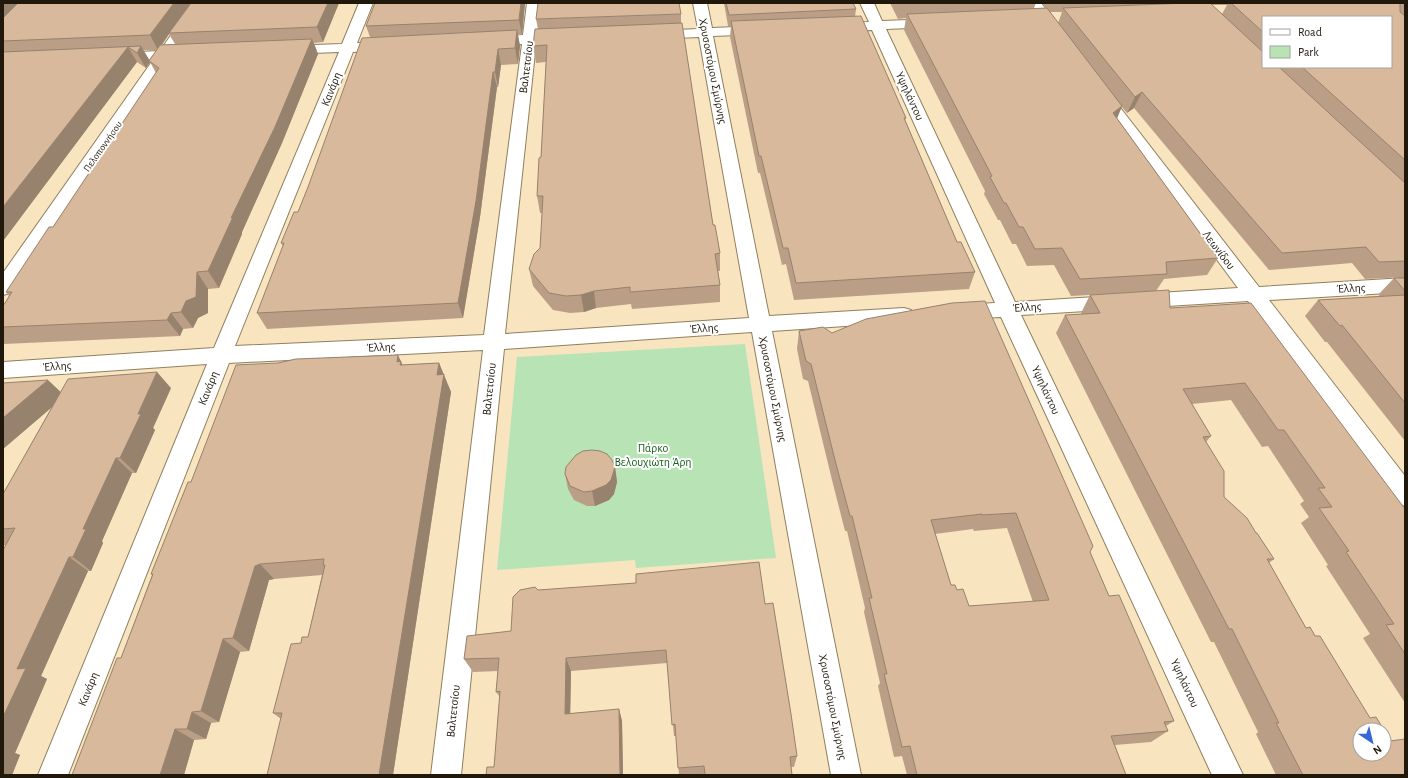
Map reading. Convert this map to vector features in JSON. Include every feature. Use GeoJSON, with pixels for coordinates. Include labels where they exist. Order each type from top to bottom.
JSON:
{"type":"FeatureCollection","features":[{"type":"Feature","properties":{"kind":"street","name":"Πελοποννήσου"},"geometry":{"type":"LineString","coordinates":[[3,288],[200,3]]}},
{"type":"Feature","properties":{"kind":"street","name":"Κανάρη"},"geometry":{"type":"LineString","coordinates":[[53,775],[221,355],[366,3]]}},
{"type":"Feature","properties":{"kind":"street","name":"Βαλτετσίου"},"geometry":{"type":"LineString","coordinates":[[446,775],[494,342],[534,3]]}},
{"type":"Feature","properties":{"kind":"street","name":"Χρυσοστόμου Σμύρνης"},"geometry":{"type":"LineString","coordinates":[[700,3],[846,775]]}},
{"type":"Feature","properties":{"kind":"street","name":"Υψηλάντου"},"geometry":{"type":"LineString","coordinates":[[868,3],[1008,309],[1228,775]]}},
{"type":"Feature","properties":{"kind":"street"},"geometry":{"type":"LineString","coordinates":[[1042,14],[1064,44]]}},
{"type":"Feature","properties":{"kind":"street"},"geometry":{"type":"LineString","coordinates":[[823,28],[950,22]]}},
{"type":"Feature","properties":{"kind":"street"},"geometry":{"type":"LineString","coordinates":[[644,35],[776,29]]}},
{"type":"Feature","properties":{"kind":"street"},"geometry":{"type":"LineString","coordinates":[[474,42],[576,38]]}},
{"type":"Feature","properties":{"kind":"street"},"geometry":{"type":"LineString","coordinates":[[272,50],[404,45]]}},
{"type":"Feature","properties":{"kind":"street"},"geometry":{"type":"LineString","coordinates":[[103,57],[195,54]]}},
{"type":"Feature","properties":{"kind":"street","name":"Λεωνίδου"},"geometry":{"type":"LineString","coordinates":[[1088,76],[1405,496]]}},
{"type":"Feature","properties":{"kind":"street","name":"Έλλης"},"geometry":{"type":"LineString","coordinates":[[944,313],[1405,284]]}},
{"type":"Feature","properties":{"kind":"street","name":"Έλλης"},"geometry":{"type":"LineString","coordinates":[[3,370],[221,355],[494,342],[920,314]]}},
{"type":"Feature","properties":{"kind":"green space","name":"Πάρκο Βελουχιώτη Άρη"},"geometry":{"type":"Polygon","coordinates":[[[745,344],[776,558],[636,568],[635,560],[497,570],[517,357],[745,344]]]}},
{"type":"Feature","properties":{"kind":"building"},"geometry":{"type":"Polygon","coordinates":[[[18,3],[174,3],[150,35],[3,41],[3,18],[18,3]]]}},
{"type":"Feature","properties":{"kind":"building"},"geometry":{"type":"Polygon","coordinates":[[[191,3],[328,3],[317,27],[169,33],[191,3]]]}},
{"type":"Feature","properties":{"kind":"building"},"geometry":{"type":"Polygon","coordinates":[[[375,3],[521,3],[519,20],[366,26],[375,3]]]}},
{"type":"Feature","properties":{"kind":"building"},"geometry":{"type":"Polygon","coordinates":[[[538,3],[679,3],[681,14],[536,19],[538,3]]]}},
{"type":"Feature","properties":{"kind":"building"},"geometry":{"type":"Polygon","coordinates":[[[726,3],[853,3],[856,9],[729,15],[726,3]]]}},
{"type":"Feature","properties":{"kind":"building"},"geometry":{"type":"Polygon","coordinates":[[[1210,3],[1262,51],[1262,68],[1280,68],[1405,183],[1405,261],[1379,262],[1366,247],[1282,253],[1142,92],[1135,97],[1063,8],[1210,3]]]}},
{"type":"Feature","properties":{"kind":"building"},"geometry":{"type":"Polygon","coordinates":[[[1231,3],[1400,3],[1400,12],[1405,16],[1405,160],[1303,68],[1392,68],[1392,16],[1262,16],[1262,31],[1231,3]]]}},
{"type":"Feature","properties":{"kind":"building"},"geometry":{"type":"Polygon","coordinates":[[[1047,8],[1122,106],[1113,113],[1218,258],[1166,262],[1167,274],[1080,279],[1062,248],[1035,249],[1023,227],[1019,227],[990,177],[992,176],[907,14],[1047,8]]]}},
{"type":"Feature","properties":{"kind":"building"},"geometry":{"type":"Polygon","coordinates":[[[861,16],[906,118],[904,118],[957,242],[961,242],[975,272],[796,283],[788,248],[783,248],[761,156],[759,156],[731,21],[861,16]]]}},
{"type":"Feature","properties":{"kind":"building"},"geometry":{"type":"Polygon","coordinates":[[[682,23],[713,225],[715,225],[720,253],[715,254],[720,285],[630,292],[630,287],[566,296],[549,293],[529,269],[534,254],[540,248],[543,196],[537,196],[539,158],[541,157],[547,45],[533,46],[535,29],[682,23]]]}},
{"type":"Feature","properties":{"kind":"building"},"geometry":{"type":"Polygon","coordinates":[[[517,30],[515,48],[498,49],[495,72],[493,72],[476,201],[458,303],[257,313],[284,243],[281,243],[294,212],[298,212],[308,187],[362,38],[517,30]]]}},
{"type":"Feature","properties":{"kind":"building"},"geometry":{"type":"Polygon","coordinates":[[[312,39],[275,127],[231,218],[233,217],[208,271],[197,272],[196,297],[186,301],[181,312],[171,313],[167,320],[3,327],[3,306],[12,292],[6,292],[49,227],[53,227],[159,68],[149,61],[160,45],[312,39]]]}},
{"type":"Feature","properties":{"kind":"building"},"geometry":{"type":"Polygon","coordinates":[[[141,46],[137,53],[128,47],[3,207],[3,52],[141,46]]]}},
{"type":"Feature","properties":{"kind":"building"},"geometry":{"type":"Polygon","coordinates":[[[1394,278],[1405,278],[1405,291],[1394,278]]]}},
{"type":"Feature","properties":{"kind":"building"},"geometry":{"type":"Polygon","coordinates":[[[1169,290],[1170,308],[1251,303],[1405,509],[1405,654],[1386,625],[1394,624],[1346,552],[1349,551],[1319,508],[1332,507],[1318,488],[1325,488],[1284,430],[1278,430],[1245,383],[1183,389],[1211,436],[1203,437],[1224,471],[1224,497],[1247,518],[1274,559],[1267,559],[1306,628],[1310,627],[1315,636],[1320,636],[1370,718],[1376,717],[1379,722],[1352,722],[1352,762],[1392,762],[1392,741],[1405,739],[1405,775],[1303,775],[1276,723],[1279,723],[1232,629],[1229,629],[1065,315],[1100,313],[1090,295],[1169,290]]]}},
{"type":"Feature","properties":{"kind":"building"},"geometry":{"type":"Polygon","coordinates":[[[1405,295],[1405,403],[1342,325],[1340,326],[1318,300],[1405,295]]]}},
{"type":"Feature","properties":{"kind":"building"},"geometry":{"type":"Polygon","coordinates":[[[985,301],[1093,546],[1090,552],[1109,596],[1119,595],[1174,721],[1164,722],[1168,731],[1111,736],[1126,775],[917,775],[910,746],[902,747],[884,674],[887,674],[869,598],[872,598],[852,516],[850,516],[811,364],[806,361],[799,331],[823,327],[832,333],[866,319],[952,303],[985,301]],[[1016,513],[982,514],[931,520],[951,585],[955,585],[957,590],[963,589],[969,606],[1049,600],[1016,513]]]}},
{"type":"Feature","properties":{"kind":"building"},"geometry":{"type":"Polygon","coordinates":[[[398,355],[397,362],[401,361],[400,365],[439,363],[437,375],[444,374],[379,775],[267,775],[282,713],[273,713],[291,644],[301,643],[302,637],[308,637],[325,565],[323,565],[324,559],[260,564],[255,566],[233,638],[223,639],[201,711],[192,712],[187,729],[175,729],[160,775],[72,775],[117,658],[121,658],[153,574],[151,574],[188,482],[191,482],[236,365],[278,363],[296,359],[398,355]]]}},
{"type":"Feature","properties":{"kind":"building"},"geometry":{"type":"Polygon","coordinates":[[[157,372],[138,414],[141,414],[120,458],[116,458],[83,529],[86,529],[73,557],[69,557],[17,669],[26,668],[3,717],[3,550],[15,528],[3,529],[3,494],[68,379],[157,372]]]}},
{"type":"Feature","properties":{"kind":"building"},"geometry":{"type":"Polygon","coordinates":[[[48,380],[3,418],[3,383],[48,380]]]}},
{"type":"Feature","properties":{"kind":"building"},"geometry":{"type":"Polygon","coordinates":[[[592,450],[607,454],[615,467],[611,480],[606,485],[592,491],[584,492],[570,486],[565,474],[566,467],[576,455],[583,451],[592,450]]]}},
{"type":"Feature","properties":{"kind":"building"},"geometry":{"type":"Polygon","coordinates":[[[759,562],[765,604],[773,603],[791,714],[797,756],[790,757],[792,775],[705,775],[704,766],[678,768],[675,724],[672,725],[666,650],[566,658],[565,714],[619,709],[620,775],[486,775],[487,767],[494,767],[500,691],[496,692],[499,658],[464,659],[467,636],[511,631],[513,597],[520,590],[535,587],[538,590],[636,583],[636,574],[759,562]]]}}]}
